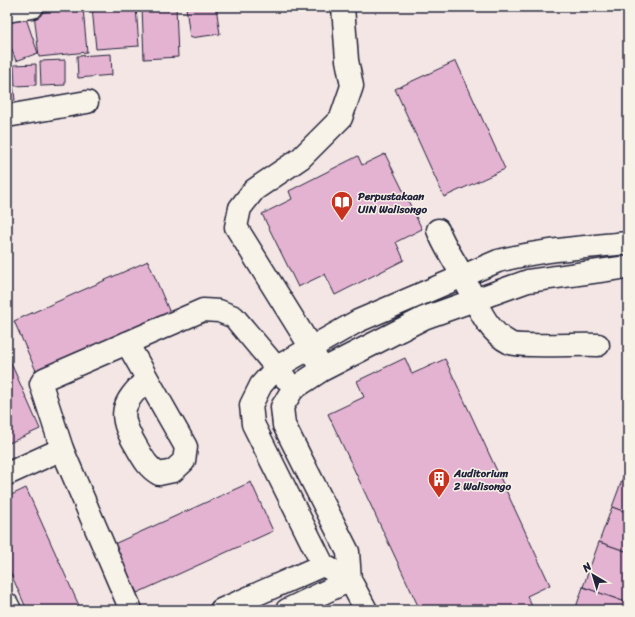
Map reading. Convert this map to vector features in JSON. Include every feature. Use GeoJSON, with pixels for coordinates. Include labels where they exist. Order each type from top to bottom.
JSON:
{"type":"FeatureCollection","features":[{"type":"Feature","properties":{"kind":"street"},"geometry":{"type":"LineString","coordinates":[[7,11],[32,7]]}},
{"type":"Feature","properties":{"kind":"street"},"geometry":{"type":"LineString","coordinates":[[322,370],[310,346],[236,227],[240,208],[254,190],[301,158],[341,118],[352,86],[343,7]]}},
{"type":"Feature","properties":{"kind":"street"},"geometry":{"type":"LineString","coordinates":[[7,116],[87,102]]}},
{"type":"Feature","properties":{"kind":"street"},"geometry":{"type":"LineString","coordinates":[[438,230],[442,242],[463,276],[473,299],[495,332],[512,344],[598,345]]}},
{"type":"Feature","properties":{"kind":"street"},"geometry":{"type":"LineString","coordinates":[[350,580],[323,565],[253,424],[251,405],[261,385],[277,367],[310,346],[358,321],[498,261],[555,249],[628,243]]}},
{"type":"Feature","properties":{"kind":"street"},"geometry":{"type":"LineString","coordinates":[[522,255],[528,280]]}},
{"type":"Feature","properties":{"kind":"street"},"geometry":{"type":"LineString","coordinates":[[366,610],[350,580],[348,552],[284,425],[282,407],[293,389],[322,370],[424,318],[473,299],[528,280],[628,267]]}},
{"type":"Feature","properties":{"kind":"street"},"geometry":{"type":"LineString","coordinates":[[131,610],[62,449],[41,384],[44,379],[203,310],[219,311],[234,317],[277,367],[293,389]]}},
{"type":"Feature","properties":{"kind":"street"},"geometry":{"type":"LineString","coordinates":[[126,343],[148,379]]}},
{"type":"Feature","properties":{"kind":"street"},"geometry":{"type":"LineString","coordinates":[[7,474],[62,449]]}},
{"type":"Feature","properties":{"kind":"street"},"geometry":{"type":"LineString","coordinates":[[221,610],[323,565]]}},
{"type":"Feature","properties":{"kind":"street"},"geometry":{"type":"LineString","coordinates":[[287,610],[350,580]]}},
{"type":"Feature","properties":{"kind":"street"},"geometry":{"type":"LineString","coordinates":[[7,604],[10,610]]}},
{"type":"Feature","properties":{"kind":"building"},"geometry":{"type":"Polygon","coordinates":[[[92,7],[136,7],[139,46],[96,49],[92,7]]]}},
{"type":"Feature","properties":{"kind":"building"},"geometry":{"type":"Polygon","coordinates":[[[142,7],[176,7],[178,57],[144,59],[142,7]]]}},
{"type":"Feature","properties":{"kind":"building"},"geometry":{"type":"Polygon","coordinates":[[[186,7],[216,7],[220,34],[190,38],[186,7]]]}},
{"type":"Feature","properties":{"kind":"building"},"geometry":{"type":"Polygon","coordinates":[[[83,8],[87,52],[39,57],[34,13],[83,8]]]}},
{"type":"Feature","properties":{"kind":"building"},"geometry":{"type":"Polygon","coordinates":[[[23,10],[38,53],[16,61],[7,36],[7,15],[23,10]]]}},
{"type":"Feature","properties":{"kind":"building"},"geometry":{"type":"Polygon","coordinates":[[[111,54],[112,75],[78,78],[77,56],[111,54]]]}},
{"type":"Feature","properties":{"kind":"building"},"geometry":{"type":"Polygon","coordinates":[[[65,60],[65,85],[41,86],[40,61],[65,60]]]}},
{"type":"Feature","properties":{"kind":"building"},"geometry":{"type":"Polygon","coordinates":[[[456,61],[505,169],[444,197],[395,89],[456,61]]]}},
{"type":"Feature","properties":{"kind":"building"},"geometry":{"type":"Polygon","coordinates":[[[36,64],[36,85],[15,86],[14,65],[36,64]]]}},
{"type":"Feature","properties":{"kind":"building"},"geometry":{"type":"Polygon","coordinates":[[[11,67],[15,100],[7,101],[7,68],[11,67]]]}},
{"type":"Feature","properties":{"kind":"building","name":"Perpustakaan UIN Walisongo"},"geometry":{"type":"Polygon","coordinates":[[[385,154],[422,229],[396,242],[404,260],[335,295],[325,274],[298,287],[262,214],[292,199],[289,191],[358,156],[362,165],[385,154]]]}},
{"type":"Feature","properties":{"kind":"building"},"geometry":{"type":"Polygon","coordinates":[[[148,261],[170,313],[37,373],[14,321],[148,261]]]}},
{"type":"Feature","properties":{"kind":"building"},"geometry":{"type":"Polygon","coordinates":[[[7,354],[40,429],[7,444],[7,354]]]}},
{"type":"Feature","properties":{"kind":"building","name":"Auditorium 2 Walisongo"},"geometry":{"type":"Polygon","coordinates":[[[405,358],[412,374],[445,359],[550,585],[527,596],[534,610],[420,610],[328,414],[364,397],[357,381],[405,358]]]}},
{"type":"Feature","properties":{"kind":"building"},"geometry":{"type":"Polygon","coordinates":[[[625,472],[628,473],[628,513],[612,507],[625,472]]]}},
{"type":"Feature","properties":{"kind":"building"},"geometry":{"type":"Polygon","coordinates":[[[251,482],[273,531],[137,593],[114,544],[251,482]]]}},
{"type":"Feature","properties":{"kind":"building"},"geometry":{"type":"Polygon","coordinates":[[[26,488],[81,610],[27,610],[7,565],[7,497],[26,488]]]}},
{"type":"Feature","properties":{"kind":"building"},"geometry":{"type":"Polygon","coordinates":[[[612,507],[628,513],[628,552],[599,542],[612,507]]]}},
{"type":"Feature","properties":{"kind":"building"},"geometry":{"type":"Polygon","coordinates":[[[599,542],[628,552],[628,603],[583,587],[599,542]]]}},
{"type":"Feature","properties":{"kind":"building"},"geometry":{"type":"Polygon","coordinates":[[[583,587],[628,603],[628,610],[575,610],[583,587]]]}},
{"type":"Feature","properties":{"kind":"place","name":"Perpustakaan UIN Walisongo"},"geometry":{"type":"Point","coordinates":[342,222]}},
{"type":"Feature","properties":{"kind":"place","name":"Auditorium 2 Walisongo"},"geometry":{"type":"Point","coordinates":[439,498]}}]}
